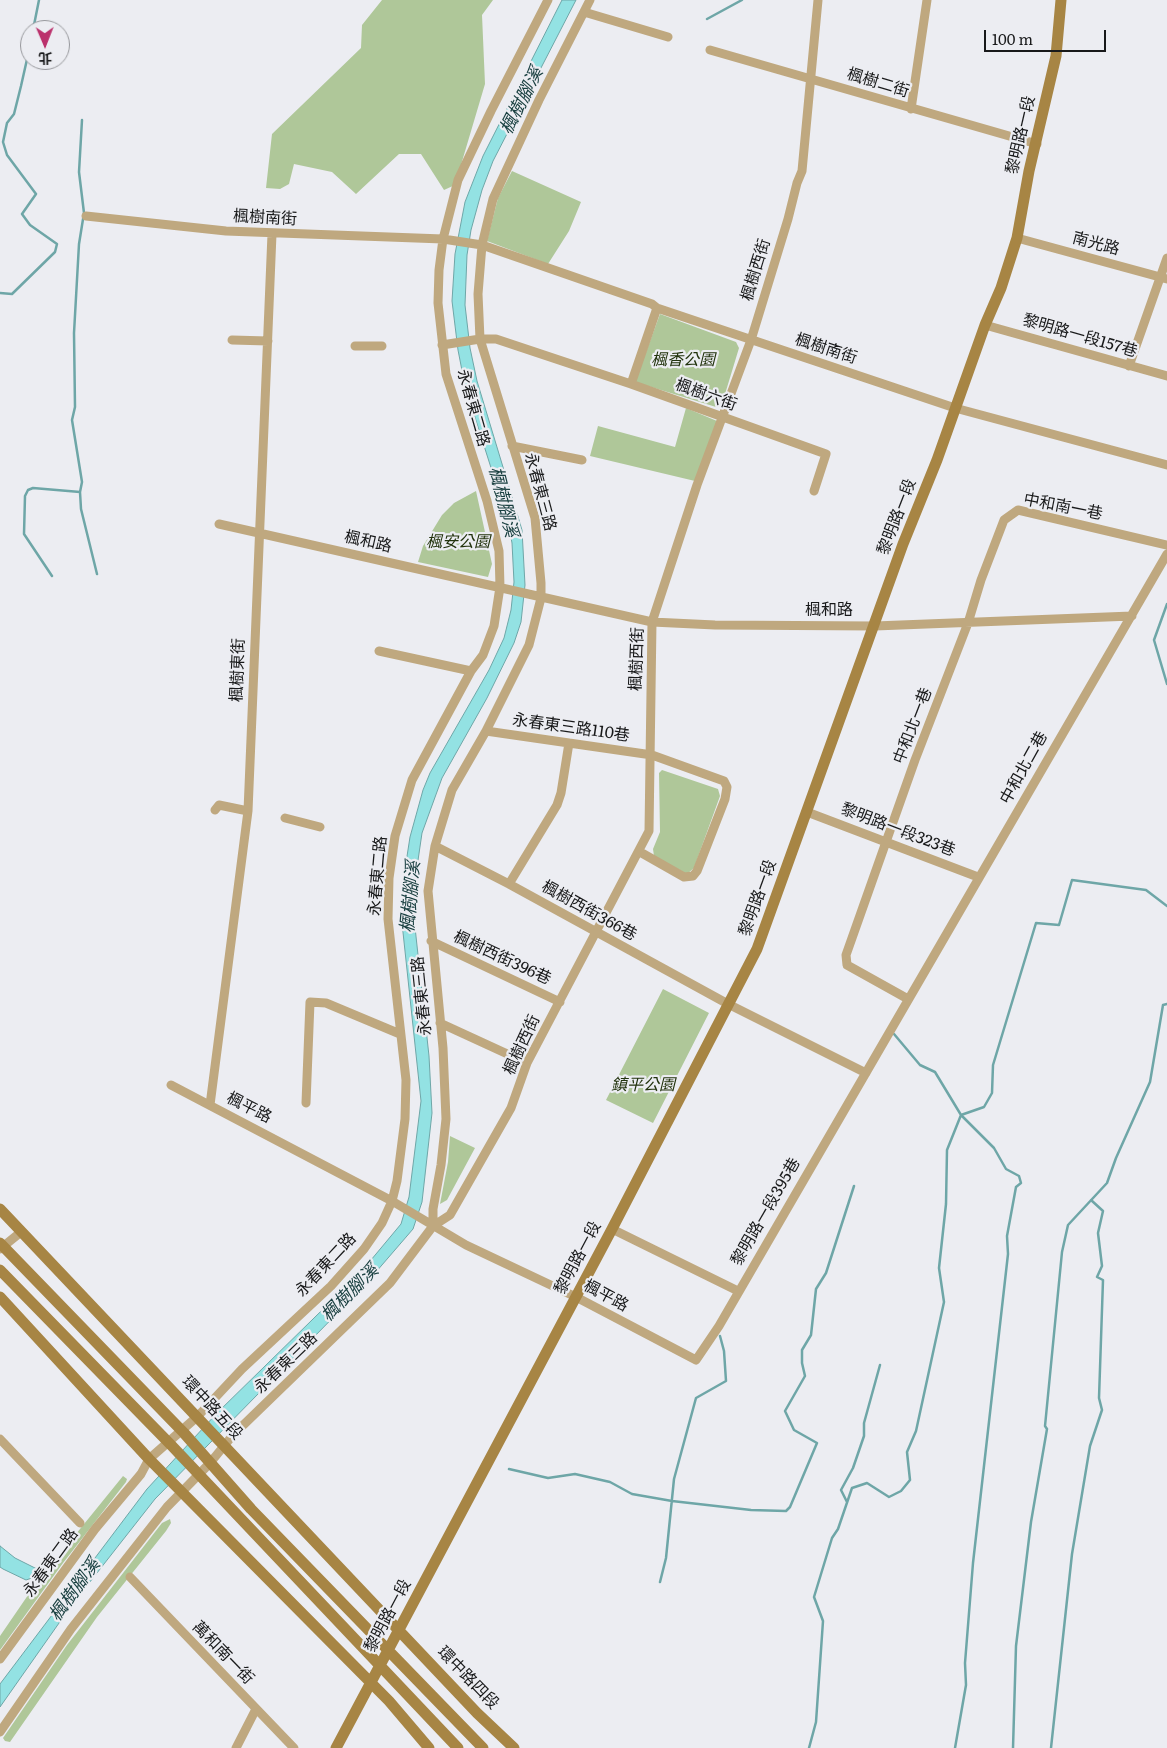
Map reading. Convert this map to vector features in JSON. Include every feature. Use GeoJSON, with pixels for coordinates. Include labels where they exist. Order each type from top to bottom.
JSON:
{"type":"FeatureCollection","features":[{"type":"Feature","properties":{"kind":"street","name":"永春東二路"},"geometry":{"type":"LineString","coordinates":[[0,1659],[95,1530],[151,1461],[199,1418],[242,1369],[348,1267],[382,1223],[392,1201],[397,1181],[405,1119],[406,1080],[388,919],[390,878],[396,836],[412,780],[471,672],[483,655],[494,626],[500,587],[499,551],[487,501],[450,386],[442,345],[438,303],[443,238],[458,180],[491,110],[548,0]]}},
{"type":"Feature","properties":{"kind":"street","name":"永春東三路"},"geometry":{"type":"LineString","coordinates":[[0,1732],[102,1588],[180,1490],[232,1436],[390,1284],[430,1224],[441,1165],[446,1119],[446,1092],[428,892],[435,846],[452,790],[486,731],[529,645],[541,598],[540,553],[535,518],[480,338],[478,294],[482,245],[493,199],[539,100],[590,0]]}},
{"type":"Feature","properties":{"kind":"street","name":"楓樹西街"},"geometry":{"type":"LineString","coordinates":[[430,1224],[450,1214],[511,1108],[527,1063],[650,831],[652,755],[650,673],[652,622],[722,417],[751,340],[802,171],[818,0]]}},
{"type":"Feature","properties":{"kind":"street"},"geometry":{"type":"LineString","coordinates":[[911,110],[927,0]]}},
{"type":"Feature","properties":{"kind":"street","name":"黎明路一段"},"geometry":{"type":"LineString","coordinates":[[336,1748],[612,1229],[757,949],[903,544],[937,460],[985,325],[1001,288],[1017,238],[1029,171],[1056,56],[1061,0]]}},
{"type":"Feature","properties":{"kind":"street"},"geometry":{"type":"LineString","coordinates":[[584,12],[668,37]]}},
{"type":"Feature","properties":{"kind":"street","name":"楓樹二街"},"geometry":{"type":"LineString","coordinates":[[710,50],[811,78],[911,110],[1036,144]]}},
{"type":"Feature","properties":{"kind":"street","name":"楓樹南街"},"geometry":{"type":"LineString","coordinates":[[86,216],[272,234],[443,238],[482,245],[652,304],[657,308],[955,408],[1167,465]]}},
{"type":"Feature","properties":{"kind":"street","name":"楓樹東街"},"geometry":{"type":"LineString","coordinates":[[210,1105],[248,811],[272,234]]}},
{"type":"Feature","properties":{"kind":"street","name":"南光路"},"geometry":{"type":"LineString","coordinates":[[1017,238],[1164,278]]}},
{"type":"Feature","properties":{"kind":"street"},"geometry":{"type":"LineString","coordinates":[[1129,366],[1164,278],[1167,258]]}},
{"type":"Feature","properties":{"kind":"street"},"geometry":{"type":"LineString","coordinates":[[631,384],[657,308]]}},
{"type":"Feature","properties":{"kind":"street","name":"黎明路一段157巷"},"geometry":{"type":"LineString","coordinates":[[985,325],[1167,376]]}},
{"type":"Feature","properties":{"kind":"street"},"geometry":{"type":"LineString","coordinates":[[442,345],[480,338]]}},
{"type":"Feature","properties":{"kind":"street","name":"楓樹六街"},"geometry":{"type":"LineString","coordinates":[[480,338],[496,340],[631,384],[826,454],[814,491]]}},
{"type":"Feature","properties":{"kind":"street"},"geometry":{"type":"LineString","coordinates":[[232,340],[268,341]]}},
{"type":"Feature","properties":{"kind":"street"},"geometry":{"type":"LineString","coordinates":[[356,346],[382,346]]}},
{"type":"Feature","properties":{"kind":"street"},"geometry":{"type":"LineString","coordinates":[[512,446],[582,460]]}},
{"type":"Feature","properties":{"kind":"street","name":"中和南一巷"},"geometry":{"type":"LineString","coordinates":[[968,623],[981,580],[1004,520],[1018,510],[1167,545]]}},
{"type":"Feature","properties":{"kind":"street","name":"楓和路"},"geometry":{"type":"LineString","coordinates":[[220,524],[652,622],[715,625],[875,626],[1132,616]]}},
{"type":"Feature","properties":{"kind":"street","name":"中和北二巷"},"geometry":{"type":"LineString","coordinates":[[908,998],[1167,554]]}},
{"type":"Feature","properties":{"kind":"street","name":"中和北一巷"},"geometry":{"type":"LineString","coordinates":[[908,998],[847,965],[846,955],[915,760],[968,623]]}},
{"type":"Feature","properties":{"kind":"street"},"geometry":{"type":"LineString","coordinates":[[379,651],[471,672]]}},
{"type":"Feature","properties":{"kind":"street","name":"永春東三路110巷"},"geometry":{"type":"LineString","coordinates":[[486,731],[652,755],[724,781],[727,792],[697,871],[692,876],[684,877],[640,852]]}},
{"type":"Feature","properties":{"kind":"street"},"geometry":{"type":"LineString","coordinates":[[509,884],[557,805],[561,793],[569,743]]}},
{"type":"Feature","properties":{"kind":"street"},"geometry":{"type":"LineString","coordinates":[[215,810],[219,805],[248,811]]}},
{"type":"Feature","properties":{"kind":"street","name":"黎明路一段323巷"},"geometry":{"type":"LineString","coordinates":[[807,812],[978,877]]}},
{"type":"Feature","properties":{"kind":"street"},"geometry":{"type":"LineString","coordinates":[[286,818],[320,828]]}},
{"type":"Feature","properties":{"kind":"street","name":"楓樹西街366巷"},"geometry":{"type":"LineString","coordinates":[[435,846],[509,884],[728,1004]]}},
{"type":"Feature","properties":{"kind":"street","name":"楓樹西街396巷"},"geometry":{"type":"LineString","coordinates":[[432,941],[560,1002]]}},
{"type":"Feature","properties":{"kind":"street","name":"黎明路一段395巷"},"geometry":{"type":"LineString","coordinates":[[690,1358],[696,1360],[702,1354],[908,998]]}},
{"type":"Feature","properties":{"kind":"street"},"geometry":{"type":"LineString","coordinates":[[306,1102],[310,1002],[326,1003],[400,1034]]}},
{"type":"Feature","properties":{"kind":"street"},"geometry":{"type":"LineString","coordinates":[[728,1004],[866,1073]]}},
{"type":"Feature","properties":{"kind":"street"},"geometry":{"type":"LineString","coordinates":[[440,1023],[527,1063]]}},
{"type":"Feature","properties":{"kind":"street","name":"楓平路"},"geometry":{"type":"LineString","coordinates":[[171,1085],[392,1201],[466,1245],[576,1297],[690,1358]]}},
{"type":"Feature","properties":{"kind":"street","name":"環中路五段"},"geometry":{"type":"LineString","coordinates":[[0,1209],[399,1629]]}},
{"type":"Feature","properties":{"kind":"street"},"geometry":{"type":"LineString","coordinates":[[612,1229],[738,1291]]}},
{"type":"Feature","properties":{"kind":"street"},"geometry":{"type":"LineString","coordinates":[[21,1232],[1,1246],[182,1432],[251,1509],[483,1748]]}},
{"type":"Feature","properties":{"kind":"street"},"geometry":{"type":"LineString","coordinates":[[0,1270],[197,1473],[458,1748]]}},
{"type":"Feature","properties":{"kind":"street"},"geometry":{"type":"LineString","coordinates":[[0,1297],[151,1461],[370,1684],[430,1748]]}},
{"type":"Feature","properties":{"kind":"street"},"geometry":{"type":"LineString","coordinates":[[0,1439],[80,1523]]}},
{"type":"Feature","properties":{"kind":"street","name":"萬和南一街"},"geometry":{"type":"LineString","coordinates":[[130,1577],[294,1748]]}},
{"type":"Feature","properties":{"kind":"street","name":"環中路四段"},"geometry":{"type":"LineString","coordinates":[[399,1629],[478,1713],[514,1748]]}},
{"type":"Feature","properties":{"kind":"street"},"geometry":{"type":"LineString","coordinates":[[236,1748],[256,1710]]}},
{"type":"Feature","properties":{"kind":"green space"},"geometry":{"type":"Polygon","coordinates":[[[382,0],[493,0],[482,15],[485,84],[455,185],[444,190],[421,154],[399,154],[356,194],[332,172],[294,164],[289,184],[280,189],[266,188],[272,134],[361,48],[362,25],[382,0]]]}},
{"type":"Feature","properties":{"kind":"green space"},"geometry":{"type":"Polygon","coordinates":[[[512,171],[581,202],[569,231],[548,264],[487,241],[498,198],[512,171]]]}},
{"type":"Feature","properties":{"kind":"green space","name":"楓香公園"},"geometry":{"type":"Polygon","coordinates":[[[660,314],[736,342],[739,348],[722,404],[716,407],[635,382],[660,314]]]}},
{"type":"Feature","properties":{"kind":"green space"},"geometry":{"type":"Polygon","coordinates":[[[686,408],[717,421],[695,481],[590,456],[598,426],[675,447],[686,408]]]}},
{"type":"Feature","properties":{"kind":"green space","name":"楓安公園"},"geometry":{"type":"Polygon","coordinates":[[[476,491],[492,564],[488,577],[418,562],[423,546],[442,515],[454,503],[476,491]]]}},
{"type":"Feature","properties":{"kind":"green space"},"geometry":{"type":"Polygon","coordinates":[[[662,770],[718,789],[720,796],[694,868],[687,874],[654,856],[653,849],[660,832],[659,773],[662,770]]]}},
{"type":"Feature","properties":{"kind":"green space","name":"鎮平公園"},"geometry":{"type":"Polygon","coordinates":[[[663,989],[709,1013],[653,1123],[606,1100],[663,989]]]}},
{"type":"Feature","properties":{"kind":"green space"},"geometry":{"type":"Polygon","coordinates":[[[450,1136],[475,1148],[447,1200],[440,1204],[448,1162],[450,1136]]]}},
{"type":"Feature","properties":{"kind":"green space"},"geometry":{"type":"Polygon","coordinates":[[[123,1476],[127,1479],[126,1482],[63,1563],[0,1650],[0,1636],[37,1582],[123,1476]]]}},
{"type":"Feature","properties":{"kind":"green space"},"geometry":{"type":"Polygon","coordinates":[[[170,1519],[171,1523],[166,1531],[97,1617],[10,1742],[5,1741],[3,1738],[67,1645],[162,1523],[170,1519]]]}},
{"type":"Feature","properties":{"kind":"water","name":"楓樹腳溪"},"geometry":{"type":"Polygon","coordinates":[[[562,0],[576,0],[493,161],[482,190],[471,230],[467,255],[465,305],[470,348],[477,381],[522,530],[525,585],[521,622],[514,643],[487,698],[442,778],[422,833],[416,874],[414,918],[429,1056],[432,1113],[422,1202],[413,1229],[363,1287],[155,1499],[71,1606],[0,1707],[0,1684],[147,1489],[217,1413],[361,1272],[401,1224],[409,1197],[421,1101],[402,923],[403,882],[410,837],[423,790],[430,773],[489,670],[504,638],[511,610],[514,582],[512,543],[507,518],[465,386],[458,350],[452,301],[455,254],[465,202],[483,156],[562,0]]]}},
{"type":"Feature","properties":{"kind":"water"},"geometry":{"type":"Polygon","coordinates":[[[0,1546],[15,1558],[37,1569],[38,1576],[26,1580],[0,1567],[0,1546]]]}},
{"type":"Feature","properties":{"kind":"waterway"},"geometry":{"type":"LineString","coordinates":[[35,20],[39,0]]}},
{"type":"Feature","properties":{"kind":"waterway"},"geometry":{"type":"LineString","coordinates":[[707,19],[742,0]]}},
{"type":"Feature","properties":{"kind":"waterway"},"geometry":{"type":"LineString","coordinates":[[0,293],[12,294],[55,252],[57,244],[30,225],[22,214],[36,194],[7,155],[3,142],[7,123],[14,114],[25,70]]}},
{"type":"Feature","properties":{"kind":"waterway"},"geometry":{"type":"LineString","coordinates":[[82,120],[79,172],[84,213],[79,244],[74,333],[75,407],[72,420],[82,482],[80,492],[81,509],[97,574]]}},
{"type":"Feature","properties":{"kind":"waterway"},"geometry":{"type":"LineString","coordinates":[[52,576],[24,534],[25,496],[28,490],[33,488],[80,492]]}},
{"type":"Feature","properties":{"kind":"waterway"},"geometry":{"type":"LineString","coordinates":[[1167,604],[1154,640],[1167,684]]}},
{"type":"Feature","properties":{"kind":"waterway"},"geometry":{"type":"LineString","coordinates":[[809,1748],[816,1722],[823,1621],[814,1597],[832,1538],[838,1529],[852,1488],[867,1483],[889,1497],[901,1491],[910,1480],[907,1452],[916,1431],[944,1302],[939,1268],[946,1204],[947,1150],[961,1115],[984,1107],[992,1093],[993,1065],[1036,923],[1059,925],[1072,880],[1146,890],[1167,906]]}},
{"type":"Feature","properties":{"kind":"waterway"},"geometry":{"type":"LineString","coordinates":[[1013,1748],[1016,1646],[1031,1522],[1047,1429],[1045,1426],[1062,1252],[1068,1225],[1107,1183],[1116,1158],[1150,1082],[1163,1005],[1167,1004]]}},
{"type":"Feature","properties":{"kind":"waterway"},"geometry":{"type":"LineString","coordinates":[[894,1034],[920,1065],[935,1072],[961,1115],[994,1148],[1006,1169],[1019,1176],[1021,1183],[1016,1187],[1007,1236],[1008,1254],[973,1563],[965,1663],[966,1685],[955,1748]]}},
{"type":"Feature","properties":{"kind":"waterway"},"geometry":{"type":"LineString","coordinates":[[509,1469],[548,1478],[575,1474],[610,1482],[632,1494],[672,1501],[751,1510],[786,1511],[790,1507],[817,1443],[794,1430],[785,1411],[805,1376],[802,1350],[811,1335],[816,1289],[826,1273],[854,1186]]}},
{"type":"Feature","properties":{"kind":"waterway"},"geometry":{"type":"LineString","coordinates":[[1051,1748],[1072,1554],[1090,1446],[1102,1410],[1099,1398],[1103,1280],[1097,1277],[1102,1266],[1098,1233],[1103,1211],[1091,1200]]}},
{"type":"Feature","properties":{"kind":"waterway"},"geometry":{"type":"LineString","coordinates":[[660,1582],[666,1558],[674,1479],[696,1398],[726,1381],[724,1351],[720,1336]]}},
{"type":"Feature","properties":{"kind":"waterway"},"geometry":{"type":"LineString","coordinates":[[847,1502],[841,1490],[853,1468],[864,1436],[864,1423],[880,1365]]}}]}
